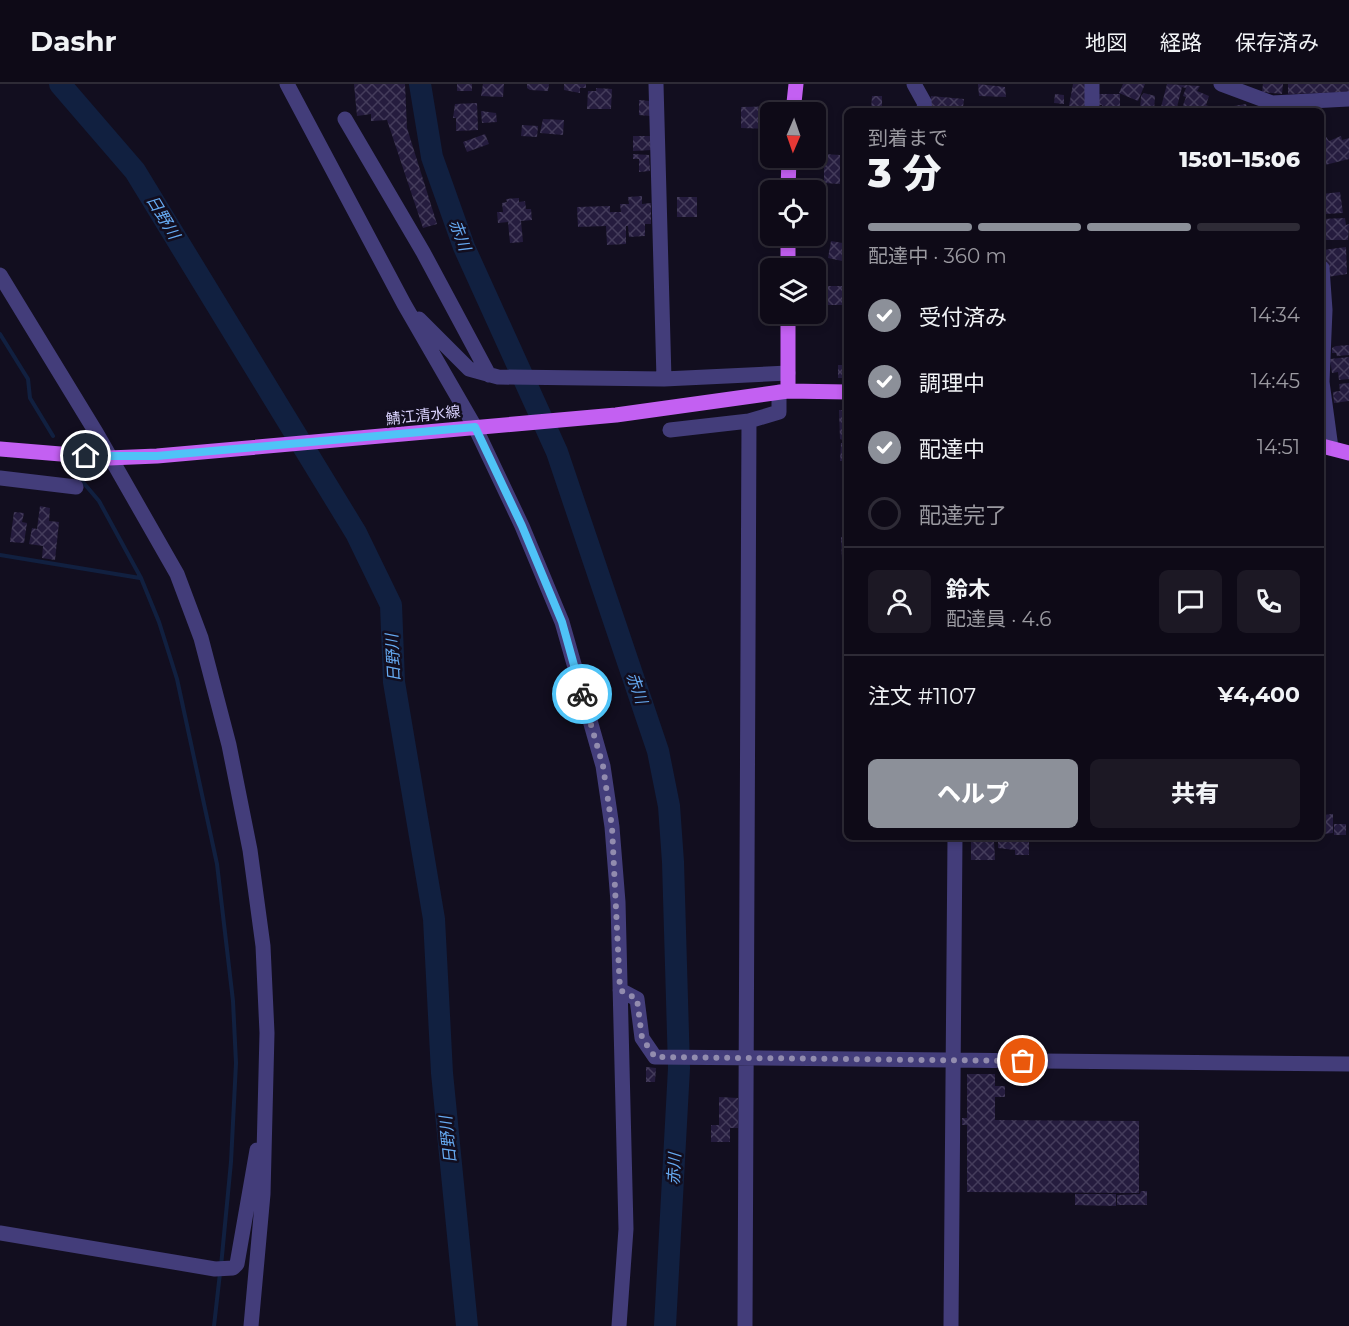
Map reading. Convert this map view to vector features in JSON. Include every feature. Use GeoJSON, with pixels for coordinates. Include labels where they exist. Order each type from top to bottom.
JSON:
{"type":"FeatureCollection","features":[{"type":"Feature","properties":{"kind":"main road"},"geometry":{"type":"LineString","coordinates":[[794,102],[796,84]]}},
{"type":"Feature","properties":{"kind":"main road"},"geometry":{"type":"LineString","coordinates":[[784,392],[788,374],[788,324]]}},
{"type":"Feature","properties":{"kind":"main road","name":"鯖江清水線"},"geometry":{"type":"LineString","coordinates":[[0,449],[110,458],[157,456],[616,415],[784,392],[844,392]]}},
{"type":"Feature","properties":{"kind":"main road"},"geometry":{"type":"LineString","coordinates":[[1326,447],[1349,453]]}},
{"type":"Feature","properties":{"kind":"street"},"geometry":{"type":"LineString","coordinates":[[287,84],[404,304],[475,427],[522,526],[562,622],[603,766],[612,827],[620,990],[626,1229],[619,1326]]}},
{"type":"Feature","properties":{"kind":"street"},"geometry":{"type":"LineString","coordinates":[[656,84],[664,379]]}},
{"type":"Feature","properties":{"kind":"street"},"geometry":{"type":"LineString","coordinates":[[914,84],[924,102],[925,108]]}},
{"type":"Feature","properties":{"kind":"street"},"geometry":{"type":"LineString","coordinates":[[1092,84],[1092,108]]}},
{"type":"Feature","properties":{"kind":"street"},"geometry":{"type":"LineString","coordinates":[[1221,84],[1273,107],[1349,99]]}},
{"type":"Feature","properties":{"kind":"street"},"geometry":{"type":"LineString","coordinates":[[345,119],[423,252],[489,375]]}},
{"type":"Feature","properties":{"kind":"street"},"geometry":{"type":"LineString","coordinates":[[0,275],[160,540],[177,574],[201,638],[229,745],[250,850],[263,946],[267,1033],[263,1194],[251,1326]]}},
{"type":"Feature","properties":{"kind":"street"},"geometry":{"type":"LineString","coordinates":[[1324,296],[1324,334]]}},
{"type":"Feature","properties":{"kind":"street"},"geometry":{"type":"LineString","coordinates":[[404,304],[469,369],[498,377],[664,379],[788,374]]}},
{"type":"Feature","properties":{"kind":"street"},"geometry":{"type":"LineString","coordinates":[[670,430],[749,421],[779,412],[784,392]]}},
{"type":"Feature","properties":{"kind":"street"},"geometry":{"type":"LineString","coordinates":[[1324,414],[1326,447]]}},
{"type":"Feature","properties":{"kind":"street"},"geometry":{"type":"LineString","coordinates":[[745,1326],[749,421]]}},
{"type":"Feature","properties":{"kind":"street"},"geometry":{"type":"LineString","coordinates":[[0,478],[76,487]]}},
{"type":"Feature","properties":{"kind":"street"},"geometry":{"type":"LineString","coordinates":[[951,1326],[955,840]]}},
{"type":"Feature","properties":{"kind":"street"},"geometry":{"type":"LineString","coordinates":[[620,990],[637,999],[642,1038],[655,1057],[1349,1064]]}},
{"type":"Feature","properties":{"kind":"street"},"geometry":{"type":"LineString","coordinates":[[0,1233],[221,1269],[237,1264],[257,1152],[265,1128]]}},
{"type":"Feature","properties":{"kind":"building"},"geometry":{"type":"Polygon","coordinates":[[[354,84],[405,84],[407,128],[437,224],[423,228],[387,120],[371,121],[371,114],[357,116],[354,84]]]}},
{"type":"Feature","properties":{"kind":"building"},"geometry":{"type":"Polygon","coordinates":[[[457,84],[472,84],[472,91],[457,91],[457,84]]]}},
{"type":"Feature","properties":{"kind":"building"},"geometry":{"type":"Polygon","coordinates":[[[483,84],[504,84],[503,97],[481,96],[483,84]]]}},
{"type":"Feature","properties":{"kind":"building"},"geometry":{"type":"Polygon","coordinates":[[[527,84],[549,84],[548,91],[530,90],[527,84]]]}},
{"type":"Feature","properties":{"kind":"building"},"geometry":{"type":"Polygon","coordinates":[[[564,84],[586,84],[586,88],[580,88],[580,93],[564,90],[564,84]]]}},
{"type":"Feature","properties":{"kind":"building"},"geometry":{"type":"Polygon","coordinates":[[[978,84],[1005,87],[1006,97],[979,96],[978,84]]]}},
{"type":"Feature","properties":{"kind":"building"},"geometry":{"type":"Polygon","coordinates":[[[1073,84],[1089,84],[1088,107],[1069,106],[1073,84]]]}},
{"type":"Feature","properties":{"kind":"building"},"geometry":{"type":"Polygon","coordinates":[[[1123,84],[1145,84],[1138,101],[1119,93],[1123,84]]]}},
{"type":"Feature","properties":{"kind":"building"},"geometry":{"type":"Polygon","coordinates":[[[1167,84],[1200,86],[1197,91],[1209,96],[1206,105],[1213,108],[1182,108],[1186,88],[1182,87],[1177,108],[1161,108],[1167,84]]]}},
{"type":"Feature","properties":{"kind":"building"},"geometry":{"type":"Polygon","coordinates":[[[1263,84],[1283,84],[1282,94],[1262,92],[1263,84]]]}},
{"type":"Feature","properties":{"kind":"building"},"geometry":{"type":"Polygon","coordinates":[[[1288,84],[1349,84],[1349,92],[1288,94],[1288,84]]]}},
{"type":"Feature","properties":{"kind":"building"},"geometry":{"type":"Polygon","coordinates":[[[596,88],[612,89],[611,109],[587,109],[588,91],[596,91],[596,88]]]}},
{"type":"Feature","properties":{"kind":"building"},"geometry":{"type":"Polygon","coordinates":[[[1144,93],[1155,96],[1154,108],[1140,108],[1141,96],[1144,93]]]}},
{"type":"Feature","properties":{"kind":"building"},"geometry":{"type":"Polygon","coordinates":[[[1055,94],[1064,95],[1064,104],[1054,103],[1055,94]]]}},
{"type":"Feature","properties":{"kind":"building"},"geometry":{"type":"Polygon","coordinates":[[[1097,94],[1120,94],[1120,108],[1102,108],[1102,105],[1097,105],[1097,94]]]}},
{"type":"Feature","properties":{"kind":"building"},"geometry":{"type":"Polygon","coordinates":[[[872,96],[882,96],[882,108],[871,108],[872,96]]]}},
{"type":"Feature","properties":{"kind":"building"},"geometry":{"type":"Polygon","coordinates":[[[931,96],[964,99],[963,107],[930,108],[931,96]]]}},
{"type":"Feature","properties":{"kind":"building"},"geometry":{"type":"Polygon","coordinates":[[[639,100],[650,101],[651,116],[639,115],[639,100]]]}},
{"type":"Feature","properties":{"kind":"building"},"geometry":{"type":"Polygon","coordinates":[[[477,103],[478,130],[456,131],[456,118],[453,118],[455,104],[477,103]]]}},
{"type":"Feature","properties":{"kind":"building"},"geometry":{"type":"Polygon","coordinates":[[[1246,104],[1247,107],[1257,106],[1258,108],[1228,108],[1246,104]]]}},
{"type":"Feature","properties":{"kind":"building"},"geometry":{"type":"Polygon","coordinates":[[[760,106],[760,129],[741,128],[741,107],[760,106]]]}},
{"type":"Feature","properties":{"kind":"building"},"geometry":{"type":"Polygon","coordinates":[[[481,111],[496,113],[497,122],[482,123],[481,111]]]}},
{"type":"Feature","properties":{"kind":"building"},"geometry":{"type":"Polygon","coordinates":[[[543,119],[564,120],[563,135],[540,133],[543,119]]]}},
{"type":"Feature","properties":{"kind":"building"},"geometry":{"type":"Polygon","coordinates":[[[522,125],[538,126],[537,137],[521,136],[522,125]]]}},
{"type":"Feature","properties":{"kind":"building"},"geometry":{"type":"Polygon","coordinates":[[[826,132],[828,132],[828,146],[826,146],[826,132]]]}},
{"type":"Feature","properties":{"kind":"building"},"geometry":{"type":"Polygon","coordinates":[[[485,134],[489,144],[467,152],[463,142],[485,134]]]}},
{"type":"Feature","properties":{"kind":"building"},"geometry":{"type":"Polygon","coordinates":[[[1324,134],[1329,141],[1341,136],[1342,140],[1349,138],[1349,159],[1325,165],[1324,134]]]}},
{"type":"Feature","properties":{"kind":"building"},"geometry":{"type":"Polygon","coordinates":[[[633,136],[652,136],[652,150],[633,151],[633,136]]]}},
{"type":"Feature","properties":{"kind":"building"},"geometry":{"type":"Polygon","coordinates":[[[633,154],[649,155],[650,171],[639,172],[639,159],[633,159],[633,154]]]}},
{"type":"Feature","properties":{"kind":"building"},"geometry":{"type":"Polygon","coordinates":[[[826,154],[840,155],[840,184],[826,183],[824,180],[826,154]]]}},
{"type":"Feature","properties":{"kind":"building"},"geometry":{"type":"Polygon","coordinates":[[[1340,192],[1343,213],[1324,214],[1324,194],[1340,192]]]}},
{"type":"Feature","properties":{"kind":"building"},"geometry":{"type":"Polygon","coordinates":[[[642,196],[642,204],[651,203],[651,224],[645,224],[645,236],[629,237],[628,226],[626,226],[626,244],[607,245],[606,226],[578,227],[577,207],[610,206],[610,212],[621,212],[620,204],[629,204],[628,197],[642,196]]]}},
{"type":"Feature","properties":{"kind":"building"},"geometry":{"type":"Polygon","coordinates":[[[677,197],[697,197],[697,217],[677,217],[677,197]]]}},
{"type":"Feature","properties":{"kind":"building"},"geometry":{"type":"Polygon","coordinates":[[[519,198],[519,202],[525,201],[526,209],[531,209],[532,220],[521,221],[523,242],[510,243],[508,222],[498,223],[497,212],[503,212],[502,203],[507,202],[506,199],[519,198]]]}},
{"type":"Feature","properties":{"kind":"building"},"geometry":{"type":"Polygon","coordinates":[[[1345,218],[1346,225],[1349,224],[1348,240],[1324,240],[1324,219],[1345,218]]]}},
{"type":"Feature","properties":{"kind":"building"},"geometry":{"type":"Polygon","coordinates":[[[831,241],[844,243],[844,261],[828,258],[831,241]]]}},
{"type":"Feature","properties":{"kind":"building"},"geometry":{"type":"Polygon","coordinates":[[[1346,247],[1347,274],[1327,277],[1324,250],[1346,247]]]}},
{"type":"Feature","properties":{"kind":"building"},"geometry":{"type":"Polygon","coordinates":[[[826,286],[844,286],[844,305],[826,305],[826,286]]]}},
{"type":"Feature","properties":{"kind":"building"},"geometry":{"type":"Polygon","coordinates":[[[1349,345],[1349,355],[1337,356],[1336,353],[1332,353],[1332,348],[1336,346],[1349,345]]]}},
{"type":"Feature","properties":{"kind":"building"},"geometry":{"type":"Polygon","coordinates":[[[1349,357],[1349,379],[1339,380],[1338,372],[1332,373],[1330,359],[1349,357]]]}},
{"type":"Feature","properties":{"kind":"building"},"geometry":{"type":"Polygon","coordinates":[[[838,365],[844,365],[844,378],[838,378],[838,365]]]}},
{"type":"Feature","properties":{"kind":"building"},"geometry":{"type":"Polygon","coordinates":[[[1349,383],[1349,401],[1334,403],[1333,392],[1340,391],[1339,384],[1349,383]]]}},
{"type":"Feature","properties":{"kind":"building"},"geometry":{"type":"Polygon","coordinates":[[[839,410],[844,410],[844,440],[840,439],[839,410]]]}},
{"type":"Feature","properties":{"kind":"building"},"geometry":{"type":"Polygon","coordinates":[[[841,443],[844,443],[844,461],[840,461],[841,443]]]}},
{"type":"Feature","properties":{"kind":"building"},"geometry":{"type":"Polygon","coordinates":[[[40,506],[50,508],[49,521],[59,522],[55,560],[42,558],[43,546],[29,544],[32,528],[37,529],[40,506]]]}},
{"type":"Feature","properties":{"kind":"building"},"geometry":{"type":"Polygon","coordinates":[[[14,512],[24,513],[22,522],[27,523],[24,543],[10,542],[14,512]]]}},
{"type":"Feature","properties":{"kind":"building"},"geometry":{"type":"Polygon","coordinates":[[[841,537],[844,537],[844,560],[842,560],[841,537]]]}},
{"type":"Feature","properties":{"kind":"building"},"geometry":{"type":"Polygon","coordinates":[[[1333,814],[1333,833],[1324,834],[1324,815],[1333,814]]]}},
{"type":"Feature","properties":{"kind":"building"},"geometry":{"type":"Polygon","coordinates":[[[1334,824],[1346,824],[1346,835],[1334,835],[1334,824]]]}},
{"type":"Feature","properties":{"kind":"building"},"geometry":{"type":"Polygon","coordinates":[[[998,840],[1029,840],[1029,855],[1015,855],[1015,850],[998,848],[998,840]]]}},
{"type":"Feature","properties":{"kind":"building"},"geometry":{"type":"Polygon","coordinates":[[[994,841],[995,860],[971,860],[971,842],[994,841]]]}},
{"type":"Feature","properties":{"kind":"building"},"geometry":{"type":"Polygon","coordinates":[[[646,1067],[656,1068],[655,1082],[646,1082],[646,1067]]]}},
{"type":"Feature","properties":{"kind":"building"},"geometry":{"type":"Polygon","coordinates":[[[967,1074],[995,1074],[995,1086],[1005,1086],[1005,1097],[995,1097],[995,1120],[1139,1121],[1139,1193],[967,1192],[967,1125],[962,1125],[962,1118],[967,1118],[967,1074]]]}},
{"type":"Feature","properties":{"kind":"building"},"geometry":{"type":"Polygon","coordinates":[[[719,1097],[738,1098],[738,1128],[730,1128],[730,1142],[711,1142],[711,1125],[719,1125],[719,1097]]]}},
{"type":"Feature","properties":{"kind":"building"},"geometry":{"type":"Polygon","coordinates":[[[1141,1191],[1147,1191],[1147,1205],[1117,1205],[1117,1195],[1140,1194],[1141,1191]]]}},
{"type":"Feature","properties":{"kind":"building"},"geometry":{"type":"Polygon","coordinates":[[[1075,1194],[1116,1194],[1116,1206],[1075,1205],[1075,1194]]]}},
{"type":"Feature","properties":{"kind":"waterway","name":"日野川"},"geometry":{"type":"LineString","coordinates":[[60,84],[135,171],[356,533],[391,605],[394,682],[434,919],[442,1073],[467,1326]]}},
{"type":"Feature","properties":{"kind":"waterway","name":"赤川"},"geometry":{"type":"LineString","coordinates":[[420,84],[432,157],[464,247],[557,452],[658,751],[669,806],[673,862],[679,1068],[665,1326]]}},
{"type":"Feature","properties":{"kind":"waterway"},"geometry":{"type":"LineString","coordinates":[[0,334],[28,379],[30,398],[53,436]]}},
{"type":"Feature","properties":{"kind":"waterway"},"geometry":{"type":"LineString","coordinates":[[76,474],[99,501],[141,578],[159,622],[177,679],[217,864],[233,1001],[236,1063],[231,1162],[221,1266]]}},
{"type":"Feature","properties":{"kind":"waterway"},"geometry":{"type":"LineString","coordinates":[[0,555],[140,578]]}},
{"type":"Feature","properties":{"kind":"waterway"},"geometry":{"type":"LineString","coordinates":[[214,1326],[220,1273]]}},
{"type":"Feature","properties":{"kind":"way so far"},"geometry":{"type":"LineString","coordinates":[[582,694],[603,766],[612,827],[618,902],[620,990],[637,999],[642,1038],[655,1057],[1023,1061]]}},
{"type":"Feature","properties":{"kind":"route"},"geometry":{"type":"LineString","coordinates":[[86,456],[110,458],[157,456],[475,427],[522,526],[562,622],[582,694]]}}]}
